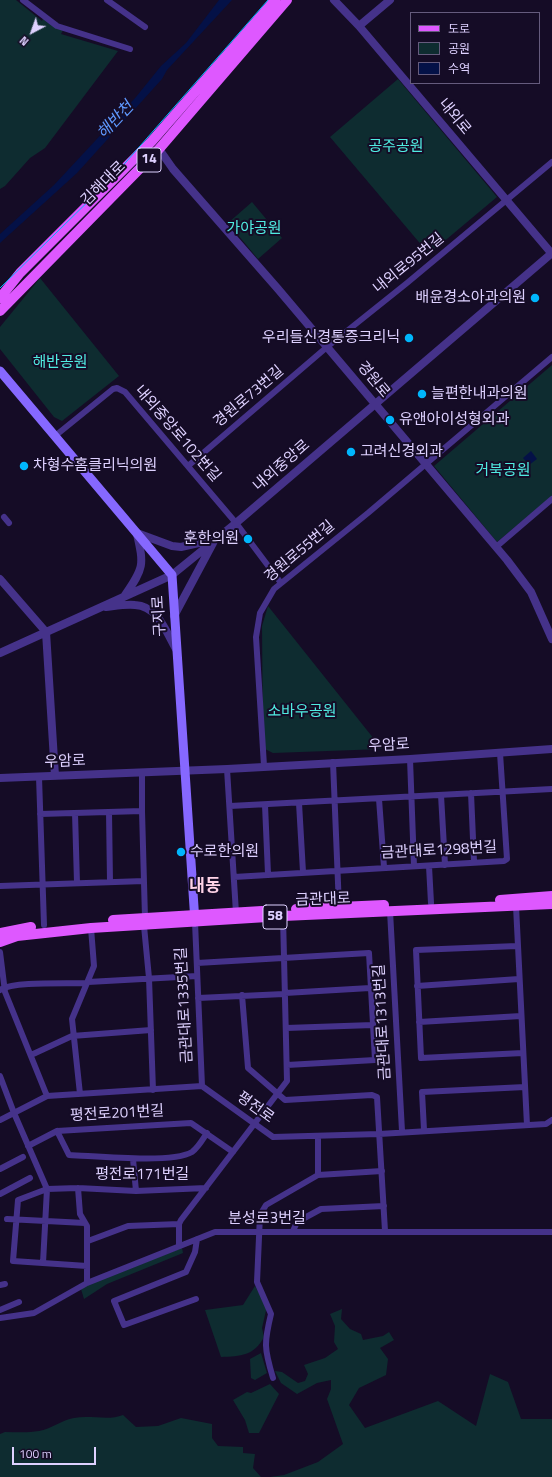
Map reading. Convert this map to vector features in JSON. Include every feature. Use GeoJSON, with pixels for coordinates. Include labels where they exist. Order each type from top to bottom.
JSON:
{"type":"FeatureCollection","features":[{"type":"Feature","properties":{"kind":"main road","name":"김해대로"},"geometry":{"type":"LineString","coordinates":[[0,298],[20,272],[63,232],[152,141],[275,0]]}},
{"type":"Feature","properties":{"kind":"main road","name":"김해대로"},"geometry":{"type":"LineString","coordinates":[[0,311],[159,149],[287,0]]}},
{"type":"Feature","properties":{"kind":"main road","name":"구지로"},"geometry":{"type":"LineString","coordinates":[[0,371],[172,574],[194,918]]}},
{"type":"Feature","properties":{"kind":"main road","name":"금관대로"},"geometry":{"type":"LineString","coordinates":[[0,942],[17,936],[45,932],[236,913],[552,896]]}},
{"type":"Feature","properties":{"kind":"main road","name":"금관대로"},"geometry":{"type":"LineString","coordinates":[[194,918],[390,912],[552,904]]}},
{"type":"Feature","properties":{"kind":"main road","name":"금관대로"},"geometry":{"type":"LineString","coordinates":[[0,933],[44,925],[144,922]]}},
{"type":"Feature","properties":{"kind":"street"},"geometry":{"type":"LineString","coordinates":[[23,0],[57,26],[130,49]]}},
{"type":"Feature","properties":{"kind":"street"},"geometry":{"type":"LineString","coordinates":[[107,0],[145,27]]}},
{"type":"Feature","properties":{"kind":"street","name":"내외로"},"geometry":{"type":"LineString","coordinates":[[334,0],[359,26],[506,201],[552,253]]}},
{"type":"Feature","properties":{"kind":"street"},"geometry":{"type":"LineString","coordinates":[[359,26],[390,0]]}},
{"type":"Feature","properties":{"kind":"street","name":"경원로"},"geometry":{"type":"LineString","coordinates":[[159,149],[173,169],[327,347],[496,547],[531,592],[552,639]]}},
{"type":"Feature","properties":{"kind":"street","name":"내외로95번길"},"geometry":{"type":"LineString","coordinates":[[327,347],[552,162]]}},
{"type":"Feature","properties":{"kind":"street","name":"내외중앙로"},"geometry":{"type":"LineString","coordinates":[[0,653],[172,574],[236,523],[552,253]]}},
{"type":"Feature","properties":{"kind":"street","name":"경원로73번길"},"geometry":{"type":"LineString","coordinates":[[188,466],[327,347]]}},
{"type":"Feature","properties":{"kind":"street","name":"경원로55번길"},"geometry":{"type":"LineString","coordinates":[[264,766],[256,637],[260,613],[274,589],[426,464],[552,357]]}},
{"type":"Feature","properties":{"kind":"street","name":"내외중앙로102번길"},"geometry":{"type":"LineString","coordinates":[[55,436],[108,392],[117,388],[125,392],[236,523],[281,583]]}},
{"type":"Feature","properties":{"kind":"street"},"geometry":{"type":"LineString","coordinates":[[496,547],[552,500]]}},
{"type":"Feature","properties":{"kind":"street"},"geometry":{"type":"LineString","coordinates":[[4,517],[9,523]]}},
{"type":"Feature","properties":{"kind":"street"},"geometry":{"type":"LineString","coordinates":[[137,533],[176,546],[215,540]]}},
{"type":"Feature","properties":{"kind":"street"},"geometry":{"type":"LineString","coordinates":[[124,596],[137,579],[143,560],[137,533]]}},
{"type":"Feature","properties":{"kind":"street"},"geometry":{"type":"LineString","coordinates":[[174,616],[215,540]]}},
{"type":"Feature","properties":{"kind":"street"},"geometry":{"type":"LineString","coordinates":[[0,579],[46,632],[55,776]]}},
{"type":"Feature","properties":{"kind":"street"},"geometry":{"type":"LineString","coordinates":[[100,607],[134,604],[148,609],[160,619],[176,649]]}},
{"type":"Feature","properties":{"kind":"street","name":"우암로"},"geometry":{"type":"LineString","coordinates":[[0,778],[227,769],[333,762],[410,759],[552,749]]}},
{"type":"Feature","properties":{"kind":"street","name":"금관대로1298번길"},"geometry":{"type":"LineString","coordinates":[[234,877],[504,861],[506,859],[500,753]]}},
{"type":"Feature","properties":{"kind":"street"},"geometry":{"type":"LineString","coordinates":[[410,759],[410,796],[414,866]]}},
{"type":"Feature","properties":{"kind":"street"},"geometry":{"type":"LineString","coordinates":[[333,762],[333,801],[339,907]]}},
{"type":"Feature","properties":{"kind":"street"},"geometry":{"type":"LineString","coordinates":[[227,769],[236,913]]}},
{"type":"Feature","properties":{"kind":"street"},"geometry":{"type":"LineString","coordinates":[[142,773],[144,922],[151,1030],[153,1090]]}},
{"type":"Feature","properties":{"kind":"street"},"geometry":{"type":"LineString","coordinates":[[39,777],[44,925]]}},
{"type":"Feature","properties":{"kind":"street"},"geometry":{"type":"LineString","coordinates":[[230,806],[552,789]]}},
{"type":"Feature","properties":{"kind":"street"},"geometry":{"type":"LineString","coordinates":[[471,793],[474,862]]}},
{"type":"Feature","properties":{"kind":"street"},"geometry":{"type":"LineString","coordinates":[[442,795],[445,865]]}},
{"type":"Feature","properties":{"kind":"street"},"geometry":{"type":"LineString","coordinates":[[379,798],[384,867]]}},
{"type":"Feature","properties":{"kind":"street"},"geometry":{"type":"LineString","coordinates":[[299,803],[303,872]]}},
{"type":"Feature","properties":{"kind":"street"},"geometry":{"type":"LineString","coordinates":[[265,805],[268,874]]}},
{"type":"Feature","properties":{"kind":"street"},"geometry":{"type":"LineString","coordinates":[[40,814],[142,811]]}},
{"type":"Feature","properties":{"kind":"street"},"geometry":{"type":"LineString","coordinates":[[109,812],[110,882]]}},
{"type":"Feature","properties":{"kind":"street"},"geometry":{"type":"LineString","coordinates":[[76,813],[77,883]]}},
{"type":"Feature","properties":{"kind":"street"},"geometry":{"type":"LineString","coordinates":[[429,866],[432,903]]}},
{"type":"Feature","properties":{"kind":"street"},"geometry":{"type":"LineString","coordinates":[[0,886],[144,881]]}},
{"type":"Feature","properties":{"kind":"street"},"geometry":{"type":"LineString","coordinates":[[516,906],[527,1125]]}},
{"type":"Feature","properties":{"kind":"street","name":"금관대로1313번길"},"geometry":{"type":"LineString","coordinates":[[390,912],[402,1131]]}},
{"type":"Feature","properties":{"kind":"street","name":"평전로171번길"},"geometry":{"type":"LineString","coordinates":[[179,1224],[287,1081],[283,916]]}},
{"type":"Feature","properties":{"kind":"street","name":"금관대로1335번길"},"geometry":{"type":"LineString","coordinates":[[194,918],[202,1086]]}},
{"type":"Feature","properties":{"kind":"street"},"geometry":{"type":"LineString","coordinates":[[80,1094],[72,1036],[72,1019],[94,966],[91,928]]}},
{"type":"Feature","properties":{"kind":"street"},"geometry":{"type":"LineString","coordinates":[[518,946],[416,950],[417,986],[421,1058],[523,1052]]}},
{"type":"Feature","properties":{"kind":"street"},"geometry":{"type":"LineString","coordinates":[[0,952],[2,988],[47,1096]]}},
{"type":"Feature","properties":{"kind":"street","name":"금관대로1313번길"},"geometry":{"type":"LineString","coordinates":[[284,958],[369,953],[370,988],[376,1060],[287,1065]]}},
{"type":"Feature","properties":{"kind":"street"},"geometry":{"type":"LineString","coordinates":[[197,963],[284,958]]}},
{"type":"Feature","properties":{"kind":"street"},"geometry":{"type":"LineString","coordinates":[[2,988],[197,976]]}},
{"type":"Feature","properties":{"kind":"street"},"geometry":{"type":"LineString","coordinates":[[417,986],[519,979]]}},
{"type":"Feature","properties":{"kind":"street"},"geometry":{"type":"LineString","coordinates":[[198,998],[370,988]]}},
{"type":"Feature","properties":{"kind":"street"},"geometry":{"type":"LineString","coordinates":[[242,995],[248,1068],[285,1100],[375,1095],[378,1100],[385,1231]]}},
{"type":"Feature","properties":{"kind":"street"},"geometry":{"type":"LineString","coordinates":[[419,1022],[521,1016]]}},
{"type":"Feature","properties":{"kind":"street"},"geometry":{"type":"LineString","coordinates":[[286,1028],[373,1024]]}},
{"type":"Feature","properties":{"kind":"street"},"geometry":{"type":"LineString","coordinates":[[31,1055],[72,1036],[151,1030]]}},
{"type":"Feature","properties":{"kind":"street"},"geometry":{"type":"LineString","coordinates":[[0,1076],[14,1113],[47,1189],[43,1263]]}},
{"type":"Feature","properties":{"kind":"street"},"geometry":{"type":"LineString","coordinates":[[0,1120],[47,1096],[202,1086]]}},
{"type":"Feature","properties":{"kind":"street","name":"평전로"},"geometry":{"type":"LineString","coordinates":[[202,1086],[273,1137],[379,1134],[402,1131],[546,1124],[552,1120]]}},
{"type":"Feature","properties":{"kind":"street"},"geometry":{"type":"LineString","coordinates":[[424,1130],[422,1092],[525,1087]]}},
{"type":"Feature","properties":{"kind":"street","name":"평전로201번길"},"geometry":{"type":"LineString","coordinates":[[28,1146],[57,1131],[192,1123],[208,1133]]}},
{"type":"Feature","properties":{"kind":"street","name":"평전로171번길"},"geometry":{"type":"LineString","coordinates":[[57,1131],[69,1155],[134,1159],[182,1156],[190,1153],[208,1133]]}},
{"type":"Feature","properties":{"kind":"street"},"geometry":{"type":"LineString","coordinates":[[208,1133],[233,1152]]}},
{"type":"Feature","properties":{"kind":"street"},"geometry":{"type":"LineString","coordinates":[[318,1136],[318,1175]]}},
{"type":"Feature","properties":{"kind":"street"},"geometry":{"type":"LineString","coordinates":[[0,1169],[23,1157]]}},
{"type":"Feature","properties":{"kind":"street"},"geometry":{"type":"LineString","coordinates":[[134,1159],[136,1191]]}},
{"type":"Feature","properties":{"kind":"street"},"geometry":{"type":"LineString","coordinates":[[272,1378],[265,1352],[266,1336],[272,1314],[256,1282],[260,1214],[266,1205],[318,1175],[382,1171]]}},
{"type":"Feature","properties":{"kind":"street"},"geometry":{"type":"LineString","coordinates":[[0,1194],[30,1178]]}},
{"type":"Feature","properties":{"kind":"street"},"geometry":{"type":"LineString","coordinates":[[87,1266],[14,1261],[18,1200],[47,1189],[78,1188],[80,1214],[87,1226],[88,1241],[87,1283]]}},
{"type":"Feature","properties":{"kind":"street","name":"평전로171번길"},"geometry":{"type":"LineString","coordinates":[[78,1188],[136,1191],[206,1188]]}},
{"type":"Feature","properties":{"kind":"street"},"geometry":{"type":"LineString","coordinates":[[294,1232],[297,1222],[321,1209],[384,1206]]}},
{"type":"Feature","properties":{"kind":"street"},"geometry":{"type":"LineString","coordinates":[[7,1219],[85,1223]]}},
{"type":"Feature","properties":{"kind":"street"},"geometry":{"type":"LineString","coordinates":[[88,1241],[128,1226],[179,1224],[179,1246]]}},
{"type":"Feature","properties":{"kind":"street"},"geometry":{"type":"LineString","coordinates":[[551,1232],[552,1226]]}},
{"type":"Feature","properties":{"kind":"street","name":"분성로3번길"},"geometry":{"type":"LineString","coordinates":[[0,1318],[34,1313],[87,1283],[216,1232],[551,1232]]}},
{"type":"Feature","properties":{"kind":"street"},"geometry":{"type":"LineString","coordinates":[[196,1299],[124,1325],[114,1301],[186,1272],[195,1252],[197,1239]]}},
{"type":"Feature","properties":{"kind":"street"},"geometry":{"type":"LineString","coordinates":[[0,1310],[19,1302]]}},
{"type":"Feature","properties":{"kind":"green space"},"geometry":{"type":"Polygon","coordinates":[[[0,0],[16,0],[42,21],[43,18],[63,30],[61,34],[118,51],[45,148],[30,158],[5,186],[0,189],[0,0]]]}},
{"type":"Feature","properties":{"kind":"green space","name":"공주공원"},"geometry":{"type":"Polygon","coordinates":[[[398,79],[497,197],[429,254],[330,137],[398,79]]]}},
{"type":"Feature","properties":{"kind":"green space","name":"가야공원"},"geometry":{"type":"Polygon","coordinates":[[[252,202],[282,238],[258,259],[228,223],[252,202]]]}},
{"type":"Feature","properties":{"kind":"green space","name":"해반공원"},"geometry":{"type":"Polygon","coordinates":[[[40,278],[119,376],[62,421],[54,417],[0,349],[0,327],[40,278]]]}},
{"type":"Feature","properties":{"kind":"green space","name":"거북공원"},"geometry":{"type":"Polygon","coordinates":[[[552,365],[552,496],[497,542],[434,466],[552,365]]]}},
{"type":"Feature","properties":{"kind":"green space","name":"소바우공원"},"geometry":{"type":"Polygon","coordinates":[[[268,606],[382,749],[273,753],[263,748],[262,626],[268,606]]]}},
{"type":"Feature","properties":{"kind":"green space"},"geometry":{"type":"Polygon","coordinates":[[[182,1248],[183,1253],[107,1284],[84,1299],[81,1289],[87,1284],[182,1248]]]}},
{"type":"Feature","properties":{"kind":"green space"},"geometry":{"type":"Polygon","coordinates":[[[255,1286],[267,1306],[262,1328],[264,1337],[256,1348],[246,1354],[221,1357],[205,1310],[243,1305],[255,1286]]]}},
{"type":"Feature","properties":{"kind":"green space"},"geometry":{"type":"Polygon","coordinates":[[[342,1309],[341,1319],[350,1329],[361,1334],[363,1340],[383,1336],[389,1332],[394,1340],[380,1348],[388,1359],[386,1375],[359,1388],[349,1405],[365,1428],[438,1401],[476,1426],[490,1374],[508,1382],[521,1419],[552,1419],[552,1477],[270,1477],[284,1475],[318,1462],[343,1444],[327,1399],[331,1389],[331,1380],[317,1383],[297,1394],[281,1383],[275,1371],[282,1372],[298,1383],[305,1381],[308,1374],[304,1365],[325,1358],[338,1349],[334,1342],[335,1326],[330,1314],[342,1309]]]}},
{"type":"Feature","properties":{"kind":"green space"},"geometry":{"type":"Polygon","coordinates":[[[261,1353],[267,1373],[255,1380],[251,1378],[250,1359],[261,1353]]]}},
{"type":"Feature","properties":{"kind":"green space"},"geometry":{"type":"Polygon","coordinates":[[[270,1384],[279,1394],[259,1433],[249,1433],[245,1420],[233,1400],[247,1392],[251,1393],[270,1384]]]}},
{"type":"Feature","properties":{"kind":"green space"},"geometry":{"type":"Polygon","coordinates":[[[123,1415],[136,1427],[158,1426],[181,1418],[212,1424],[212,1438],[218,1446],[243,1447],[243,1453],[255,1454],[253,1468],[261,1477],[0,1477],[0,1434],[5,1432],[39,1431],[74,1418],[112,1418],[123,1415]]]}},
{"type":"Feature","properties":{"kind":"water","name":"해반천"},"geometry":{"type":"Polygon","coordinates":[[[219,0],[232,0],[167,70],[162,79],[77,173],[0,243],[0,234],[54,185],[136,97],[161,66],[186,43],[219,0]]]}},
{"type":"Feature","properties":{"kind":"water"},"geometry":{"type":"Polygon","coordinates":[[[531,451],[537,459],[529,465],[523,458],[531,451]]]}},
{"type":"Feature","properties":{"kind":"tram line"},"geometry":{"type":"LineString","coordinates":[[0,288],[112,178],[268,0]]}},
{"type":"Feature","properties":{"kind":"place","name":"배윤경소아과의원"},"geometry":{"type":"Point","coordinates":[535,298]}},
{"type":"Feature","properties":{"kind":"place","name":"우리들신경통증크리닉"},"geometry":{"type":"Point","coordinates":[409,338]}},
{"type":"Feature","properties":{"kind":"place","name":"늘편한내과의원"},"geometry":{"type":"Point","coordinates":[422,394]}},
{"type":"Feature","properties":{"kind":"place","name":"유앤아이성형외과"},"geometry":{"type":"Point","coordinates":[390,420]}},
{"type":"Feature","properties":{"kind":"place","name":"고려신경외과"},"geometry":{"type":"Point","coordinates":[351,452]}},
{"type":"Feature","properties":{"kind":"place","name":"차형수홈클리닉의원"},"geometry":{"type":"Point","coordinates":[24,466]}},
{"type":"Feature","properties":{"kind":"place","name":"훈한의원"},"geometry":{"type":"Point","coordinates":[248,539]}},
{"type":"Feature","properties":{"kind":"place","name":"수로한의원"},"geometry":{"type":"Point","coordinates":[181,852]}},
{"type":"Feature","properties":{"kind":"district","name":"내동"},"geometry":{"type":"Point","coordinates":[205,887]}}]}
